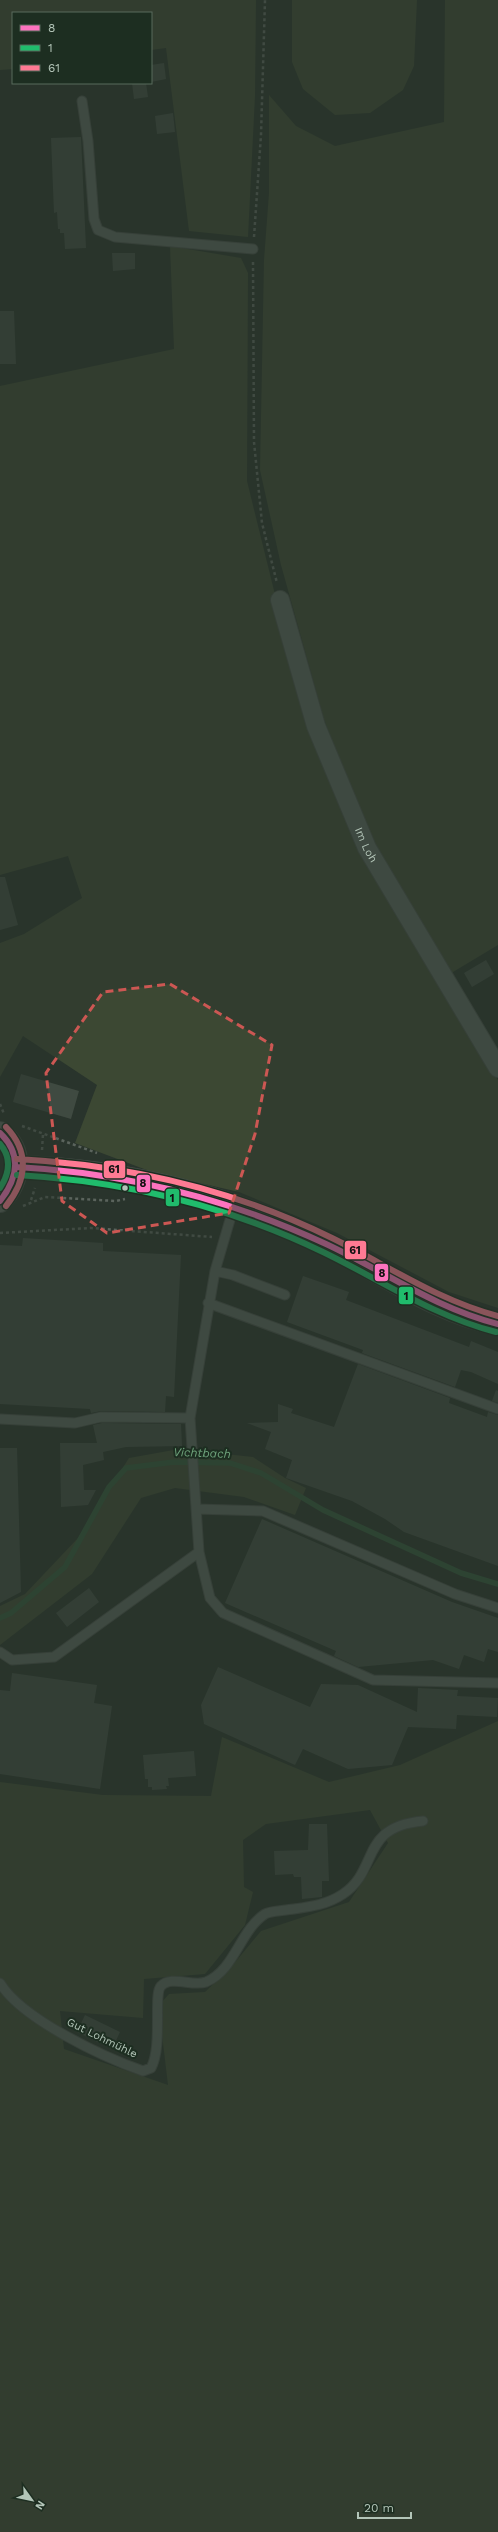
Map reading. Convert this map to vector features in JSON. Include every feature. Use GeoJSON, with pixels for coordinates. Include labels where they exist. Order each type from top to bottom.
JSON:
{"type":"FeatureCollection","features":[{"type":"Feature","properties":{"kind":"main road"},"geometry":{"type":"LineString","coordinates":[[7,1124],[17,1167],[10,1204]]}},
{"type":"Feature","properties":{"kind":"main road"},"geometry":{"type":"LineString","coordinates":[[17,1167],[72,1169],[114,1176],[191,1193],[234,1206],[282,1224],[328,1245],[444,1307],[498,1324]]}},
{"type":"Feature","properties":{"kind":"street","name":"Im Loh"},"geometry":{"type":"LineString","coordinates":[[280,600],[316,726],[367,848],[498,1068]]}},
{"type":"Feature","properties":{"kind":"lane"},"geometry":{"type":"LineString","coordinates":[[82,102],[88,141],[94,219],[98,230],[115,237],[253,249]]}},
{"type":"Feature","properties":{"kind":"lane"},"geometry":{"type":"LineString","coordinates":[[234,1206],[215,1271],[208,1303],[190,1418],[199,1552],[210,1598],[223,1613],[373,1680],[498,1683]]}},
{"type":"Feature","properties":{"kind":"lane"},"geometry":{"type":"LineString","coordinates":[[215,1271],[233,1275],[285,1295]]}},
{"type":"Feature","properties":{"kind":"lane"},"geometry":{"type":"LineString","coordinates":[[208,1303],[498,1409]]}},
{"type":"Feature","properties":{"kind":"lane"},"geometry":{"type":"LineString","coordinates":[[0,1418],[75,1423],[101,1417],[190,1418]]}},
{"type":"Feature","properties":{"kind":"lane"},"geometry":{"type":"LineString","coordinates":[[196,1509],[263,1511],[455,1594],[498,1608]]}},
{"type":"Feature","properties":{"kind":"lane"},"geometry":{"type":"LineString","coordinates":[[0,1652],[12,1660],[54,1657],[199,1552]]}},
{"type":"Feature","properties":{"kind":"lane","name":"Gut Lohmühle"},"geometry":{"type":"LineString","coordinates":[[0,1983],[17,2004],[32,2015],[120,2063],[143,2071],[151,2068],[157,2058],[159,2038],[158,1994],[161,1986],[169,1982],[197,1984],[214,1977],[222,1970],[257,1921],[266,1913],[320,1905],[332,1901],[354,1884],[369,1854],[391,1828],[406,1822],[423,1821]]}},
{"type":"Feature","properties":{"kind":"path"},"geometry":{"type":"LineString","coordinates":[[264,0],[261,135],[253,249],[254,442],[262,523],[280,600]]}},
{"type":"Feature","properties":{"kind":"path"},"geometry":{"type":"LineString","coordinates":[[0,1104],[7,1124],[100,1154]]}},
{"type":"Feature","properties":{"kind":"path"},"geometry":{"type":"LineString","coordinates":[[10,1204],[31,1201],[44,1197],[116,1201],[128,1199]]}},
{"type":"Feature","properties":{"kind":"path"},"geometry":{"type":"LineString","coordinates":[[0,1233],[91,1228],[224,1238]]}},
{"type":"Feature","properties":{"kind":"highlighted area"},"geometry":{"type":"Polygon","coordinates":[[[170,984],[272,1045],[255,1134],[229,1213],[107,1233],[62,1201],[46,1073],[103,992],[170,984]]]}},
{"type":"Feature","properties":{"kind":"green space"},"geometry":{"type":"Polygon","coordinates":[[[0,0],[256,0],[255,96],[248,237],[189,231],[166,48],[152,50],[152,12],[12,12],[12,69],[0,70],[0,0]]]}},
{"type":"Feature","properties":{"kind":"green space"},"geometry":{"type":"Polygon","coordinates":[[[292,0],[417,0],[414,66],[403,90],[370,113],[335,115],[303,89],[292,62],[292,0]]]}},
{"type":"Feature","properties":{"kind":"green space"},"geometry":{"type":"Polygon","coordinates":[[[445,0],[498,0],[498,945],[448,975],[367,832],[324,719],[281,565],[260,470],[264,260],[269,193],[269,95],[296,126],[335,146],[444,122],[445,0]]]}},
{"type":"Feature","properties":{"kind":"green space"},"geometry":{"type":"Polygon","coordinates":[[[170,246],[241,258],[248,273],[247,481],[284,631],[393,906],[498,1080],[498,1308],[449,1292],[337,1233],[239,1192],[152,1172],[75,1143],[97,1085],[23,1036],[0,1077],[0,943],[24,934],[82,898],[68,856],[0,875],[0,386],[174,349],[170,246]]]}},
{"type":"Feature","properties":{"kind":"green space"},"geometry":{"type":"Polygon","coordinates":[[[179,1449],[253,1457],[285,1478],[306,1488],[295,1515],[244,1497],[175,1488],[141,1498],[92,1574],[0,1645],[0,1606],[25,1594],[78,1538],[129,1458],[179,1449]]]}},
{"type":"Feature","properties":{"kind":"green space"},"geometry":{"type":"Polygon","coordinates":[[[498,1721],[498,2532],[0,2532],[0,1782],[103,1795],[211,1796],[222,1737],[329,1782],[400,1765],[498,1721]],[[370,1810],[266,1824],[243,1840],[244,1887],[253,1892],[245,1925],[205,1974],[144,1979],[143,2018],[60,2011],[64,2049],[168,2085],[161,2026],[161,2003],[169,1994],[205,1992],[232,1966],[261,1931],[349,1902],[388,1843],[370,1810]]]}},
{"type":"Feature","properties":{"kind":"building"},"geometry":{"type":"Polygon","coordinates":[[[164,63],[166,79],[152,82],[152,65],[164,63]]]}},
{"type":"Feature","properties":{"kind":"building"},"geometry":{"type":"Polygon","coordinates":[[[132,84],[146,84],[148,97],[134,99],[132,84]]]}},
{"type":"Feature","properties":{"kind":"building"},"geometry":{"type":"Polygon","coordinates":[[[173,113],[175,132],[157,134],[155,116],[173,113]]]}},
{"type":"Feature","properties":{"kind":"building"},"geometry":{"type":"Polygon","coordinates":[[[81,137],[86,248],[65,249],[64,233],[60,233],[60,229],[58,229],[57,212],[54,213],[51,138],[81,137]]]}},
{"type":"Feature","properties":{"kind":"building"},"geometry":{"type":"Polygon","coordinates":[[[112,253],[135,253],[135,269],[113,271],[112,253]]]}},
{"type":"Feature","properties":{"kind":"building"},"geometry":{"type":"Polygon","coordinates":[[[0,311],[14,311],[16,364],[0,364],[0,311]]]}},
{"type":"Feature","properties":{"kind":"building"},"geometry":{"type":"Polygon","coordinates":[[[0,877],[5,877],[18,925],[0,930],[0,877]]]}},
{"type":"Feature","properties":{"kind":"building"},"geometry":{"type":"Polygon","coordinates":[[[486,960],[494,974],[472,987],[464,973],[486,960]]]}},
{"type":"Feature","properties":{"kind":"building"},"geometry":{"type":"Polygon","coordinates":[[[21,1074],[79,1091],[71,1119],[13,1102],[21,1074]]]}},
{"type":"Feature","properties":{"kind":"building"},"geometry":{"type":"Polygon","coordinates":[[[23,1238],[103,1243],[103,1251],[181,1255],[174,1397],[166,1396],[165,1412],[101,1411],[91,1413],[90,1409],[0,1404],[0,1245],[22,1246],[23,1238]]]}},
{"type":"Feature","properties":{"kind":"building"},"geometry":{"type":"Polygon","coordinates":[[[303,1276],[349,1292],[346,1300],[469,1347],[471,1341],[498,1352],[498,1384],[471,1372],[461,1370],[455,1387],[362,1353],[363,1350],[287,1322],[303,1276]]]}},
{"type":"Feature","properties":{"kind":"building"},"geometry":{"type":"Polygon","coordinates":[[[358,1364],[450,1398],[449,1403],[487,1417],[488,1412],[498,1415],[498,1566],[404,1532],[385,1519],[352,1501],[286,1478],[292,1460],[265,1449],[271,1432],[247,1423],[278,1422],[278,1404],[293,1409],[291,1413],[334,1427],[358,1364]]]}},
{"type":"Feature","properties":{"kind":"building"},"geometry":{"type":"Polygon","coordinates":[[[496,1390],[498,1391],[498,1403],[492,1401],[496,1390]]]}},
{"type":"Feature","properties":{"kind":"building"},"geometry":{"type":"Polygon","coordinates":[[[102,1423],[181,1424],[182,1446],[126,1447],[103,1452],[104,1460],[83,1465],[84,1490],[96,1490],[88,1505],[61,1507],[60,1443],[97,1443],[93,1425],[102,1423]]]}},
{"type":"Feature","properties":{"kind":"building"},"geometry":{"type":"Polygon","coordinates":[[[0,1448],[17,1448],[21,1592],[0,1603],[0,1448]]]}},
{"type":"Feature","properties":{"kind":"building"},"geometry":{"type":"Polygon","coordinates":[[[262,1519],[452,1602],[498,1618],[498,1652],[488,1649],[484,1662],[464,1655],[459,1669],[433,1660],[358,1667],[334,1656],[336,1651],[225,1603],[262,1519]]]}},
{"type":"Feature","properties":{"kind":"building"},"geometry":{"type":"Polygon","coordinates":[[[89,1588],[99,1602],[67,1627],[56,1613],[89,1588]]]}},
{"type":"Feature","properties":{"kind":"building"},"geometry":{"type":"Polygon","coordinates":[[[218,1667],[310,1707],[321,1684],[358,1685],[417,1712],[418,1688],[458,1690],[457,1696],[498,1698],[497,1717],[457,1715],[456,1729],[408,1727],[392,1765],[348,1769],[303,1749],[295,1765],[204,1724],[201,1705],[218,1667]]]}},
{"type":"Feature","properties":{"kind":"building"},"geometry":{"type":"Polygon","coordinates":[[[12,1673],[97,1685],[94,1703],[112,1706],[100,1789],[0,1774],[0,1690],[10,1691],[12,1673]]]}},
{"type":"Feature","properties":{"kind":"building"},"geometry":{"type":"Polygon","coordinates":[[[194,1751],[196,1776],[168,1778],[169,1786],[166,1786],[167,1789],[152,1790],[152,1787],[148,1787],[148,1779],[145,1779],[143,1755],[194,1751]]]}},
{"type":"Feature","properties":{"kind":"building"},"geometry":{"type":"Polygon","coordinates":[[[309,1824],[327,1824],[329,1881],[322,1881],[322,1897],[302,1899],[301,1877],[294,1877],[293,1874],[275,1875],[274,1851],[308,1850],[309,1824]]]}},
{"type":"Feature","properties":{"kind":"building"},"geometry":{"type":"Polygon","coordinates":[[[85,2015],[120,2032],[112,2049],[77,2032],[85,2015]]]}},
{"type":"Feature","properties":{"kind":"waterway","name":"Vichtbach"},"geometry":{"type":"LineString","coordinates":[[0,1618],[11,1613],[65,1567],[109,1487],[126,1468],[174,1462],[230,1463],[261,1473],[323,1510],[461,1573],[498,1584]]}},
{"type":"Feature","properties":{"kind":"transit line","name":"61"},"geometry":{"type":"LineString","coordinates":[[6,1127],[19,1146],[23,1166],[22,1176],[18,1186],[6,1206]]}},
{"type":"Feature","properties":{"kind":"transit line","name":"8"},"geometry":{"type":"LineString","coordinates":[[0,1133],[12,1149],[15,1166],[11,1184],[0,1201]]}},
{"type":"Feature","properties":{"kind":"transit line","name":"1"},"geometry":{"type":"LineString","coordinates":[[0,1144],[4,1149],[8,1160],[7,1172],[0,1188]]}},
{"type":"Feature","properties":{"kind":"transit line","name":"61"},"geometry":{"type":"LineString","coordinates":[[17,1159],[99,1167],[179,1182],[218,1193],[295,1221],[352,1248],[454,1301],[498,1316]]}},
{"type":"Feature","properties":{"kind":"transit line","name":"8"},"geometry":{"type":"LineString","coordinates":[[17,1167],[58,1170],[137,1182],[175,1190],[251,1213],[326,1244],[453,1309],[498,1324]]}},
{"type":"Feature","properties":{"kind":"transit line","name":"1"},"geometry":{"type":"LineString","coordinates":[[17,1175],[57,1178],[135,1190],[174,1198],[249,1221],[286,1235],[323,1252],[451,1317],[496,1332]]}}]}
